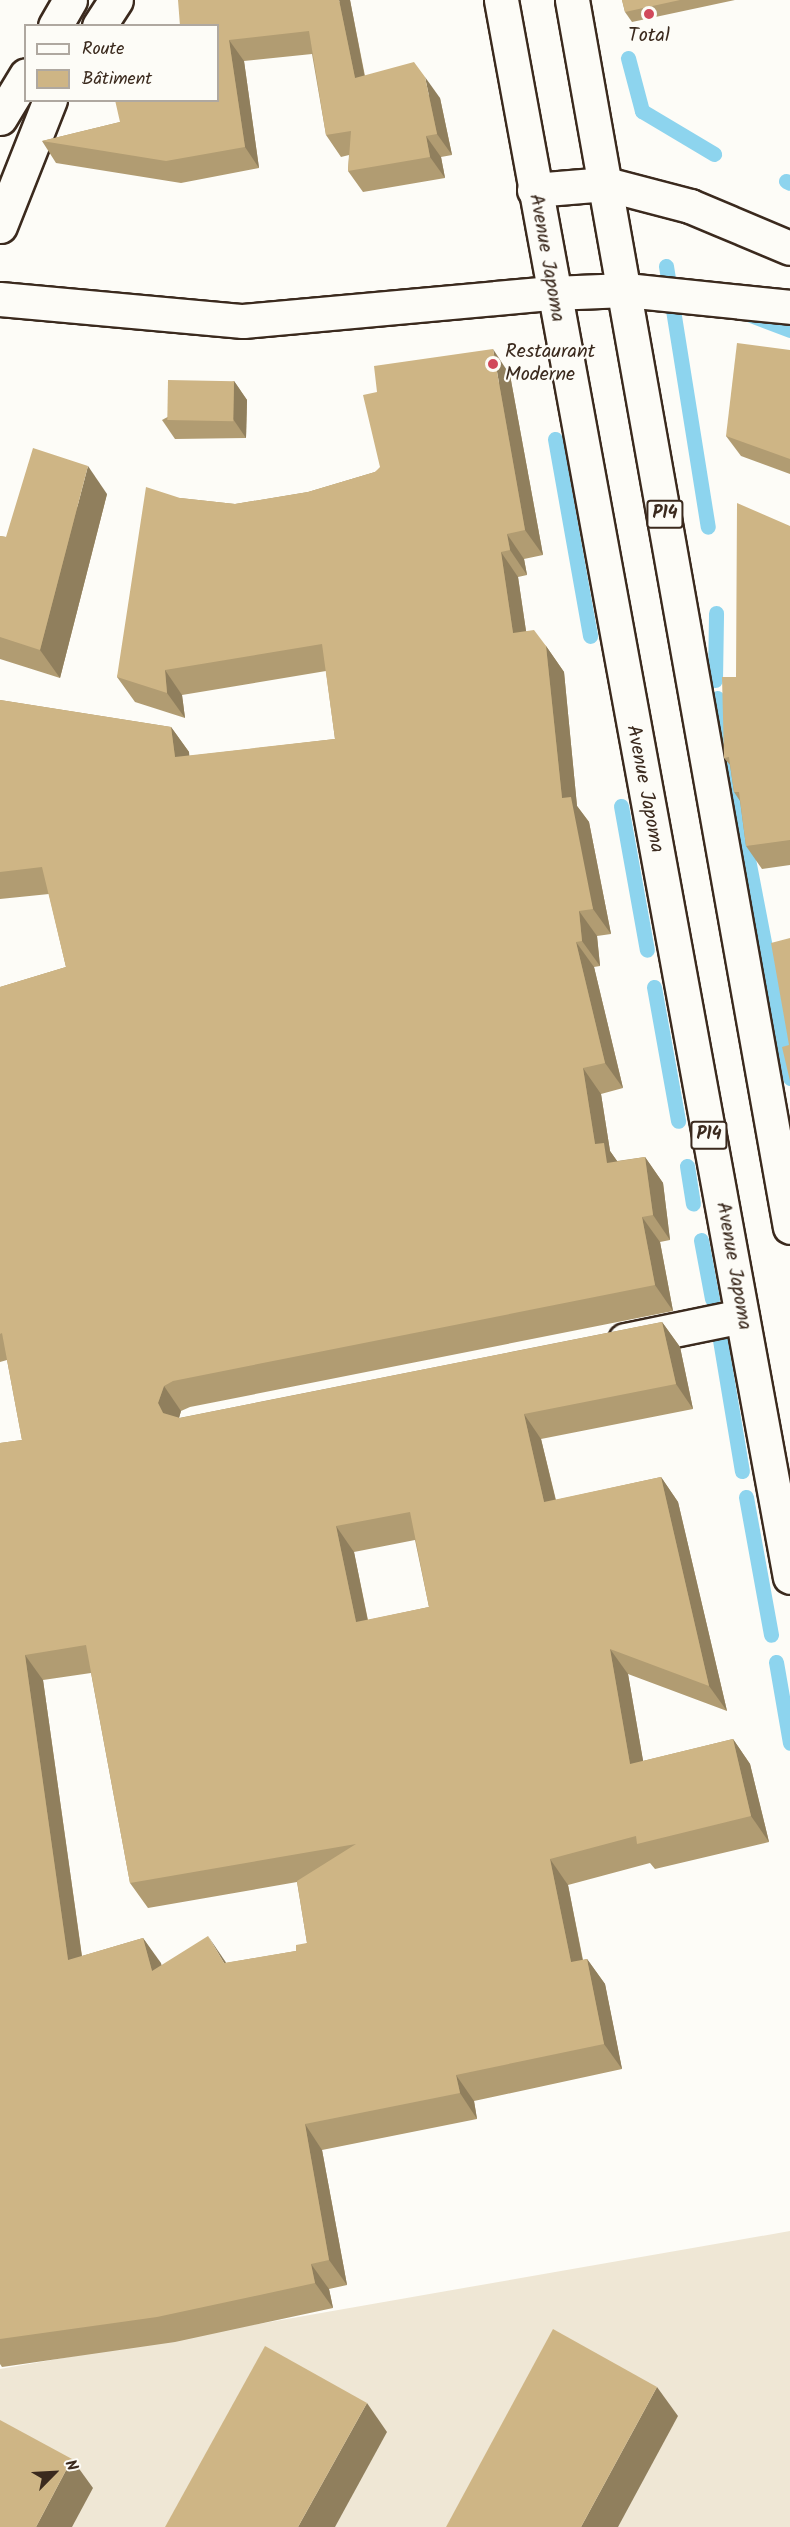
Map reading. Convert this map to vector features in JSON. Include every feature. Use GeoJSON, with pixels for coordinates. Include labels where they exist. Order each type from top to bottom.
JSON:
{"type":"FeatureCollection","features":[{"type":"Feature","properties":{"kind":"main road"},"geometry":{"type":"LineString","coordinates":[[56,24],[70,0]]}},
{"type":"Feature","properties":{"kind":"main road"},"geometry":{"type":"LineString","coordinates":[[100,24],[116,0]]}},
{"type":"Feature","properties":{"kind":"main road","name":"Avenue Japoma"},"geometry":{"type":"LineString","coordinates":[[501,0],[552,293],[790,1577]]}},
{"type":"Feature","properties":{"kind":"main road","name":"P14"},"geometry":{"type":"LineString","coordinates":[[572,0],[626,290],[790,1227]]}},
{"type":"Feature","properties":{"kind":"main road"},"geometry":{"type":"LineString","coordinates":[[0,118],[24,78]]}},
{"type":"Feature","properties":{"kind":"main road"},"geometry":{"type":"LineString","coordinates":[[0,226],[49,102]]}},
{"type":"Feature","properties":{"kind":"main road"},"geometry":{"type":"LineString","coordinates":[[534,190],[606,184],[690,206],[790,248]]}},
{"type":"Feature","properties":{"kind":"main road"},"geometry":{"type":"LineString","coordinates":[[0,299],[243,321],[552,293],[626,290],[790,307]]}},
{"type":"Feature","properties":{"kind":"main road"},"geometry":{"type":"LineString","coordinates":[[591,1346],[742,1316]]}},
{"type":"Feature","properties":{"kind":"shaded area"},"geometry":{"type":"Polygon","coordinates":[[[790,2231],[790,2527],[0,2527],[0,2369],[790,2231]]]}},
{"type":"Feature","properties":{"kind":"building"},"geometry":{"type":"Polygon","coordinates":[[[178,0],[339,0],[355,78],[414,62],[425,77],[437,134],[426,136],[430,157],[348,171],[351,131],[326,135],[309,31],[229,40],[245,147],[166,161],[42,141],[120,122],[115,102],[219,102],[219,24],[180,24],[178,0]]]}},
{"type":"Feature","properties":{"kind":"building"},"geometry":{"type":"Polygon","coordinates":[[[622,0],[680,0],[625,12],[622,0]]]}},
{"type":"Feature","properties":{"kind":"building"},"geometry":{"type":"Polygon","coordinates":[[[737,343],[790,350],[790,459],[726,436],[737,343]]]}},
{"type":"Feature","properties":{"kind":"building"},"geometry":{"type":"Polygon","coordinates":[[[493,349],[525,530],[507,534],[510,550],[501,552],[513,633],[534,630],[546,646],[562,798],[571,797],[593,909],[579,911],[582,941],[576,942],[605,1063],[583,1068],[595,1144],[604,1143],[607,1163],[645,1157],[653,1215],[642,1217],[655,1285],[173,1381],[164,1386],[158,1403],[163,1413],[180,1418],[662,1322],[676,1384],[524,1414],[544,1502],[661,1477],[709,1686],[610,1649],[630,1764],[733,1739],[751,1816],[637,1844],[636,1836],[550,1859],[571,1962],[587,1959],[604,2044],[456,2075],[460,2093],[305,2124],[329,2260],[311,2264],[315,2283],[157,2317],[0,2339],[0,1443],[22,1440],[2,1333],[0,1334],[0,987],[66,967],[42,867],[0,872],[0,700],[171,727],[175,757],[335,739],[322,644],[165,670],[167,693],[117,677],[146,487],[180,498],[235,504],[308,492],[375,472],[380,467],[363,395],[377,392],[374,366],[493,349]],[[410,1512],[336,1526],[356,1622],[429,1607],[410,1512]],[[86,1645],[25,1655],[68,1960],[143,1938],[152,1971],[208,1936],[224,1963],[296,1951],[296,1945],[307,1943],[297,1881],[356,1844],[130,1883],[86,1645]]]}},
{"type":"Feature","properties":{"kind":"building"},"geometry":{"type":"Polygon","coordinates":[[[168,380],[234,381],[233,421],[167,420],[168,380]]]}},
{"type":"Feature","properties":{"kind":"building"},"geometry":{"type":"Polygon","coordinates":[[[33,448],[88,466],[40,650],[0,637],[0,536],[6,537],[33,448]]]}},
{"type":"Feature","properties":{"kind":"building"},"geometry":{"type":"Polygon","coordinates":[[[737,503],[790,526],[790,840],[746,846],[739,792],[734,792],[729,757],[724,758],[722,677],[736,677],[737,503]]]}},
{"type":"Feature","properties":{"kind":"building"},"geometry":{"type":"Polygon","coordinates":[[[790,938],[790,1081],[782,1047],[789,1045],[771,943],[790,938]]]}},
{"type":"Feature","properties":{"kind":"building"},"geometry":{"type":"Polygon","coordinates":[[[553,2329],[657,2387],[581,2527],[446,2527],[553,2329]]]}},
{"type":"Feature","properties":{"kind":"building"},"geometry":{"type":"Polygon","coordinates":[[[265,2346],[367,2403],[298,2527],[165,2527],[265,2346]]]}},
{"type":"Feature","properties":{"kind":"building"},"geometry":{"type":"Polygon","coordinates":[[[0,2420],[72,2459],[36,2527],[0,2527],[0,2420]]]}},
{"type":"Feature","properties":{"kind":"waterway"},"geometry":{"type":"LineString","coordinates":[[628,58],[642,111],[714,154]]}},
{"type":"Feature","properties":{"kind":"waterway"},"geometry":{"type":"LineString","coordinates":[[786,181],[790,183]]}},
{"type":"Feature","properties":{"kind":"waterway"},"geometry":{"type":"LineString","coordinates":[[666,266],[708,527]]}},
{"type":"Feature","properties":{"kind":"waterway"},"geometry":{"type":"LineString","coordinates":[[748,314],[790,330]]}},
{"type":"Feature","properties":{"kind":"waterway"},"geometry":{"type":"LineString","coordinates":[[555,439],[590,636]]}},
{"type":"Feature","properties":{"kind":"waterway"},"geometry":{"type":"LineString","coordinates":[[715,680],[716,613]]}},
{"type":"Feature","properties":{"kind":"waterway"},"geometry":{"type":"LineString","coordinates":[[717,698],[790,1078]]}},
{"type":"Feature","properties":{"kind":"waterway"},"geometry":{"type":"LineString","coordinates":[[621,806],[647,950]]}},
{"type":"Feature","properties":{"kind":"waterway"},"geometry":{"type":"LineString","coordinates":[[654,987],[678,1121]]}},
{"type":"Feature","properties":{"kind":"waterway"},"geometry":{"type":"LineString","coordinates":[[687,1166],[693,1204]]}},
{"type":"Feature","properties":{"kind":"waterway"},"geometry":{"type":"LineString","coordinates":[[701,1240],[712,1299]]}},
{"type":"Feature","properties":{"kind":"waterway"},"geometry":{"type":"LineString","coordinates":[[719,1334],[742,1471]]}},
{"type":"Feature","properties":{"kind":"waterway"},"geometry":{"type":"LineString","coordinates":[[746,1497],[771,1635]]}},
{"type":"Feature","properties":{"kind":"waterway"},"geometry":{"type":"LineString","coordinates":[[776,1662],[790,1743]]}},
{"type":"Feature","properties":{"kind":"place","name":"Total"},"geometry":{"type":"Point","coordinates":[649,14]}},
{"type":"Feature","properties":{"kind":"place","name":"Restaurant Moderne"},"geometry":{"type":"Point","coordinates":[493,364]}}]}
